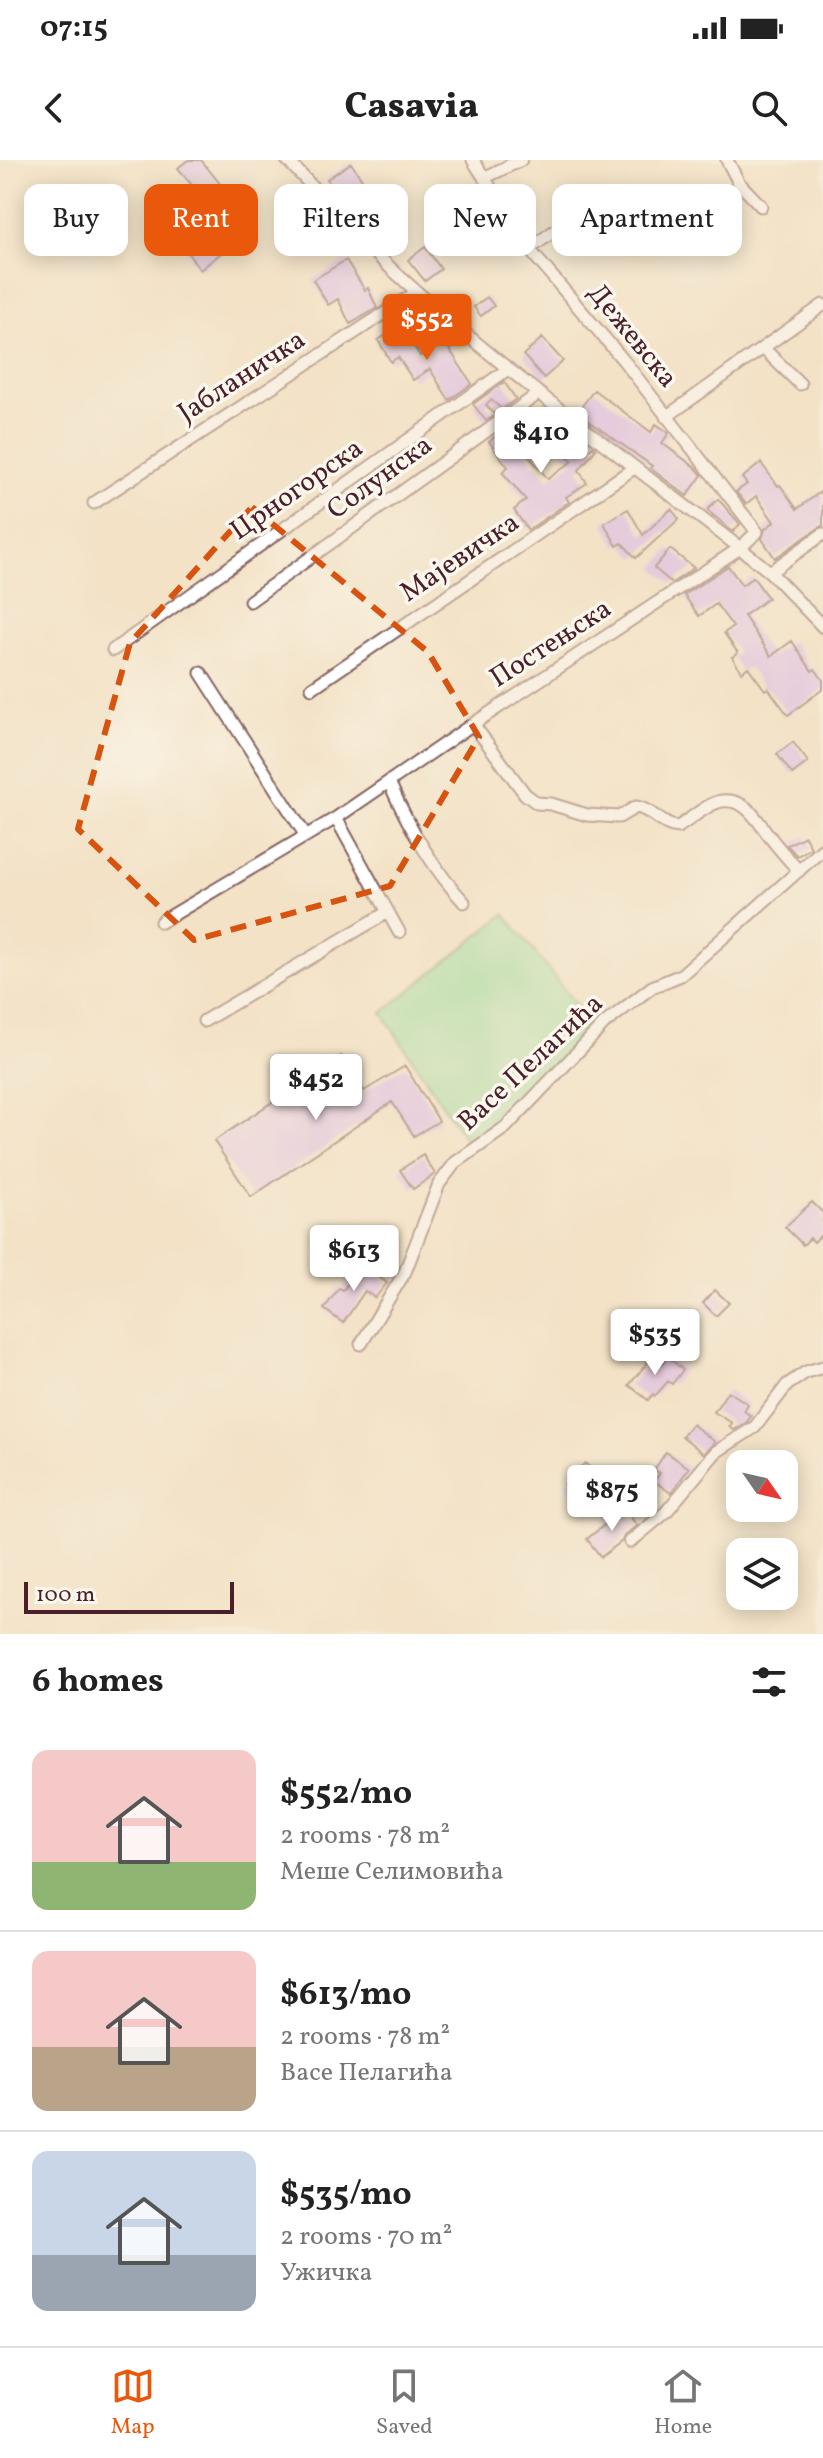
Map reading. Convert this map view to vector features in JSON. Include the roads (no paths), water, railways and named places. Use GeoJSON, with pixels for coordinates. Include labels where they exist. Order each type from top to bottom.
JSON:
{"type":"FeatureCollection","features":[{"type":"Feature","properties":{"kind":"street"},"geometry":{"type":"LineString","coordinates":[[287,160],[417,292],[538,394],[770,572],[821,623]]}},
{"type":"Feature","properties":{"kind":"street","name":"Дежевска"},"geometry":{"type":"LineString","coordinates":[[473,160],[488,184]]}},
{"type":"Feature","properties":{"kind":"street"},"geometry":{"type":"LineString","coordinates":[[484,178],[521,160]]}},
{"type":"Feature","properties":{"kind":"street"},"geometry":{"type":"LineString","coordinates":[[727,160],[739,183],[761,206]]}},
{"type":"Feature","properties":{"kind":"street","name":"Дежевска"},"geometry":{"type":"LineString","coordinates":[[535,256],[624,361],[756,529],[755,536],[740,548]]}},
{"type":"Feature","properties":{"kind":"street","name":"Јабланичка"},"geometry":{"type":"LineString","coordinates":[[94,503],[417,292]]}},
{"type":"Feature","properties":{"kind":"street","name":"Дежевска"},"geometry":{"type":"LineString","coordinates":[[666,417],[823,305]]}},
{"type":"Feature","properties":{"kind":"street"},"geometry":{"type":"LineString","coordinates":[[763,348],[800,384]]}},
{"type":"Feature","properties":{"kind":"street","name":"Црногорска"},"geometry":{"type":"LineString","coordinates":[[113,650],[508,369]]}},
{"type":"Feature","properties":{"kind":"street","name":"Солунска"},"geometry":{"type":"LineString","coordinates":[[250,601],[538,394]]}},
{"type":"Feature","properties":{"kind":"street","name":"Мајевичка"},"geometry":{"type":"LineString","coordinates":[[312,688],[634,468]]}},
{"type":"Feature","properties":{"kind":"street"},"geometry":{"type":"LineString","coordinates":[[770,572],[823,534]]}},
{"type":"Feature","properties":{"kind":"street","name":"Постењска"},"geometry":{"type":"LineString","coordinates":[[161,922],[336,818],[740,548]]}},
{"type":"Feature","properties":{"kind":"street"},"geometry":{"type":"LineString","coordinates":[[201,673],[306,836]]}},
{"type":"Feature","properties":{"kind":"street"},"geometry":{"type":"LineString","coordinates":[[473,724],[525,794],[537,803],[587,815],[619,817],[636,807],[644,808],[670,826],[678,827],[721,801],[737,803],[762,823],[799,871]]}},
{"type":"Feature","properties":{"kind":"street"},"geometry":{"type":"LineString","coordinates":[[389,782],[440,875],[464,902]]}},
{"type":"Feature","properties":{"kind":"street"},"geometry":{"type":"LineString","coordinates":[[336,818],[399,932]]}},
{"type":"Feature","properties":{"kind":"street","name":"Васе Пелагића"},"geometry":{"type":"LineString","coordinates":[[361,1344],[405,1272],[439,1184],[455,1163],[506,1127],[605,1023],[652,987],[681,975],[823,849]]}},
{"type":"Feature","properties":{"kind":"street"},"geometry":{"type":"LineString","coordinates":[[204,1021],[388,912]]}},
{"type":"Feature","properties":{"kind":"street"},"geometry":{"type":"LineString","coordinates":[[630,1542],[666,1512],[716,1452],[755,1427],[787,1385],[806,1372],[823,1367]]}}]}
